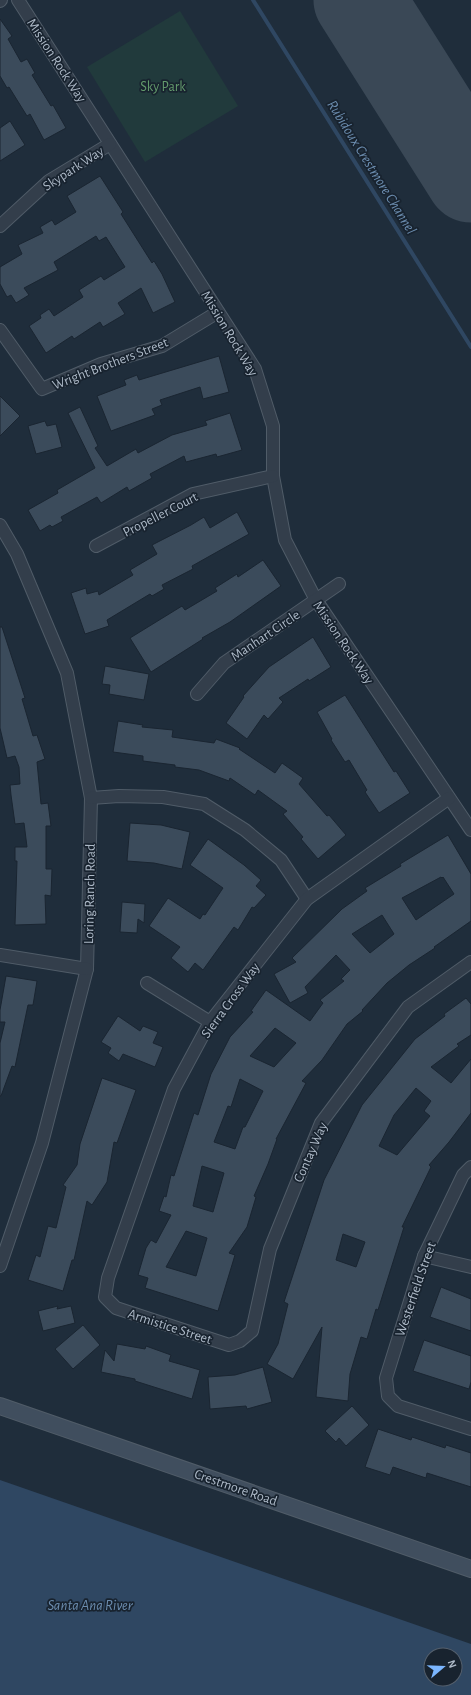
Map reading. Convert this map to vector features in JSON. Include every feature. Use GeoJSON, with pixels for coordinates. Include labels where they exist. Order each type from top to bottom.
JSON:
{"type":"FeatureCollection","features":[{"type":"Feature","properties":{"kind":"street","name":"Mission Rock Way"},"geometry":{"type":"LineString","coordinates":[[18,0],[255,369],[273,426],[273,476],[285,540],[316,600],[471,830]]}},
{"type":"Feature","properties":{"kind":"street","name":"Skypark Way"},"geometry":{"type":"LineString","coordinates":[[0,226],[49,181],[110,144]]}},
{"type":"Feature","properties":{"kind":"street","name":"Wright Brothers Street"},"geometry":{"type":"LineString","coordinates":[[0,330],[42,389],[101,364],[162,346],[218,312]]}},
{"type":"Feature","properties":{"kind":"street","name":"Propeller Court"},"geometry":{"type":"LineString","coordinates":[[96,546],[193,494],[273,476]]}},
{"type":"Feature","properties":{"kind":"street","name":"Loring Ranch Road"},"geometry":{"type":"LineString","coordinates":[[0,525],[17,554],[67,673],[91,798],[87,969],[42,1143],[0,1266]]}},
{"type":"Feature","properties":{"kind":"street","name":"Manhart Circle"},"geometry":{"type":"LineString","coordinates":[[197,694],[224,663],[339,584]]}},
{"type":"Feature","properties":{"kind":"street"},"geometry":{"type":"LineString","coordinates":[[91,798],[119,796],[163,797],[204,804],[245,830],[281,860],[307,899]]}},
{"type":"Feature","properties":{"kind":"street","name":"Sierra Cross Way"},"geometry":{"type":"LineString","coordinates":[[105,1297],[108,1278],[174,1089],[210,1022],[307,899],[449,798]]}},
{"type":"Feature","properties":{"kind":"street"},"geometry":{"type":"LineString","coordinates":[[0,955],[87,969]]}},
{"type":"Feature","properties":{"kind":"street","name":"Contay Way"},"geometry":{"type":"LineString","coordinates":[[240,1341],[252,1331],[270,1249],[320,1123],[408,1007],[471,962]]}},
{"type":"Feature","properties":{"kind":"street"},"geometry":{"type":"LineString","coordinates":[[147,983],[210,1022]]}},
{"type":"Feature","properties":{"kind":"street","name":"Westerfield Street"},"geometry":{"type":"LineString","coordinates":[[471,1167],[463,1175],[424,1256],[386,1378],[388,1396],[398,1406],[471,1429]]}},
{"type":"Feature","properties":{"kind":"street"},"geometry":{"type":"LineString","coordinates":[[424,1256],[471,1267]]}},
{"type":"Feature","properties":{"kind":"street","name":"Armistice Street"},"geometry":{"type":"LineString","coordinates":[[105,1297],[116,1308],[123,1311],[229,1345],[240,1341]]}},
{"type":"Feature","properties":{"kind":"street","name":"Crestmore Road"},"geometry":{"type":"LineString","coordinates":[[0,1406],[471,1569]]}},
{"type":"Feature","properties":{"kind":"green space","name":"Sky Park"},"geometry":{"type":"Polygon","coordinates":[[[180,11],[238,106],[145,162],[87,67],[180,11]]]}},
{"type":"Feature","properties":{"kind":"water","name":"Santa Ana River"},"geometry":{"type":"Polygon","coordinates":[[[0,1480],[471,1644],[471,1695],[0,1695],[0,1480]]]}},
{"type":"Feature","properties":{"kind":"building"},"geometry":{"type":"Polygon","coordinates":[[[0,19],[12,36],[8,39],[21,62],[27,59],[35,73],[32,75],[51,106],[53,105],[66,128],[44,140],[30,114],[27,116],[9,87],[7,88],[0,76],[0,19]]]}},
{"type":"Feature","properties":{"kind":"building"},"geometry":{"type":"Polygon","coordinates":[[[10,121],[25,145],[0,161],[0,128],[10,121]]]}},
{"type":"Feature","properties":{"kind":"building"},"geometry":{"type":"Polygon","coordinates":[[[100,176],[123,212],[121,214],[152,263],[154,261],[162,274],[175,302],[153,313],[141,288],[118,303],[125,314],[103,327],[100,322],[74,339],[72,336],[46,353],[29,326],[41,318],[40,315],[49,309],[54,316],[83,297],[79,290],[101,276],[104,280],[125,267],[106,237],[99,241],[96,236],[54,262],[58,270],[24,288],[29,295],[16,303],[11,295],[7,297],[0,284],[0,267],[22,254],[18,245],[43,233],[40,227],[52,220],[55,225],[76,212],[67,196],[100,176]]]}},
{"type":"Feature","properties":{"kind":"building"},"geometry":{"type":"Polygon","coordinates":[[[219,356],[229,392],[203,399],[200,387],[160,400],[162,405],[152,409],[155,415],[111,431],[97,396],[126,385],[124,380],[137,375],[139,380],[219,356]]]}},
{"type":"Feature","properties":{"kind":"building"},"geometry":{"type":"Polygon","coordinates":[[[0,396],[20,416],[0,436],[0,396]]]}},
{"type":"Feature","properties":{"kind":"building"},"geometry":{"type":"Polygon","coordinates":[[[80,407],[98,446],[95,448],[107,466],[136,449],[138,453],[172,435],[207,425],[205,421],[230,413],[242,450],[217,457],[216,454],[186,462],[184,456],[150,474],[152,478],[129,491],[127,487],[101,503],[97,497],[61,517],[63,521],[52,527],[50,525],[40,531],[28,510],[58,493],[57,490],[95,468],[68,413],[80,407]]]}},
{"type":"Feature","properties":{"kind":"building"},"geometry":{"type":"Polygon","coordinates":[[[45,421],[47,426],[56,424],[62,447],[36,454],[28,426],[45,421]]]}},
{"type":"Feature","properties":{"kind":"building"},"geometry":{"type":"Polygon","coordinates":[[[237,512],[249,534],[192,566],[193,569],[162,585],[164,589],[152,596],[150,594],[107,620],[109,626],[85,634],[71,593],[86,588],[87,594],[98,591],[99,595],[133,575],[130,570],[157,554],[152,545],[204,517],[210,528],[237,512]]]}},
{"type":"Feature","properties":{"kind":"building"},"geometry":{"type":"Polygon","coordinates":[[[263,560],[281,586],[230,622],[202,638],[203,639],[151,672],[130,638],[182,606],[185,610],[217,591],[215,588],[237,574],[238,577],[263,560]]]}},
{"type":"Feature","properties":{"kind":"building"},"geometry":{"type":"Polygon","coordinates":[[[0,627],[2,627],[25,698],[22,699],[33,736],[37,735],[45,759],[37,762],[41,804],[48,803],[51,826],[46,826],[46,869],[52,869],[51,896],[45,895],[46,924],[15,925],[17,861],[15,861],[15,847],[27,847],[24,823],[15,824],[10,785],[20,784],[19,767],[15,756],[7,758],[0,728],[0,627]]]}},
{"type":"Feature","properties":{"kind":"building"},"geometry":{"type":"Polygon","coordinates":[[[313,637],[331,667],[309,681],[308,679],[279,698],[283,702],[268,719],[264,715],[247,739],[226,723],[244,697],[243,696],[269,667],[313,637]]]}},
{"type":"Feature","properties":{"kind":"building"},"geometry":{"type":"Polygon","coordinates":[[[105,666],[149,674],[144,700],[109,694],[110,685],[102,684],[105,666]]]}},
{"type":"Feature","properties":{"kind":"building"},"geometry":{"type":"Polygon","coordinates":[[[345,695],[394,772],[396,771],[410,793],[379,813],[365,792],[367,790],[349,760],[345,762],[331,740],[332,739],[317,712],[345,695]]]}},
{"type":"Feature","properties":{"kind":"building"},"geometry":{"type":"Polygon","coordinates":[[[118,721],[143,725],[142,727],[173,730],[172,737],[214,743],[216,739],[240,748],[239,749],[275,773],[282,763],[303,778],[299,784],[346,835],[318,859],[301,839],[303,837],[283,814],[287,811],[258,790],[255,795],[230,778],[229,781],[199,770],[143,761],[143,756],[113,752],[118,721]]]}},
{"type":"Feature","properties":{"kind":"building"},"geometry":{"type":"Polygon","coordinates":[[[130,823],[161,825],[190,832],[182,869],[154,863],[127,861],[130,823]]]}},
{"type":"Feature","properties":{"kind":"building"},"geometry":{"type":"Polygon","coordinates":[[[448,835],[471,874],[471,921],[409,965],[387,983],[362,1010],[363,1011],[347,1024],[322,1060],[302,1081],[306,1083],[276,1139],[268,1164],[254,1196],[256,1197],[247,1227],[229,1253],[235,1255],[218,1311],[145,1288],[148,1278],[138,1275],[146,1248],[151,1240],[156,1243],[171,1215],[159,1211],[164,1196],[166,1197],[171,1175],[174,1176],[194,1113],[198,1115],[211,1074],[230,1037],[253,1012],[251,1011],[266,990],[310,1021],[323,1003],[320,1000],[344,981],[341,979],[350,970],[336,955],[305,987],[308,993],[290,1003],[274,974],[296,962],[292,958],[342,909],[367,891],[365,888],[401,866],[400,864],[448,835]],[[441,877],[402,898],[416,920],[454,894],[443,877],[441,877]],[[382,915],[352,934],[370,953],[394,934],[382,915]],[[275,1028],[250,1056],[274,1067],[296,1043],[275,1028]],[[240,1079],[231,1107],[228,1106],[214,1142],[235,1149],[243,1127],[245,1127],[263,1091],[240,1079]],[[202,1166],[193,1206],[213,1212],[224,1173],[202,1166]],[[186,1231],[166,1267],[196,1276],[207,1238],[186,1231]]]}},
{"type":"Feature","properties":{"kind":"building"},"geometry":{"type":"Polygon","coordinates":[[[208,839],[244,865],[261,880],[256,886],[266,895],[254,908],[252,907],[238,930],[234,927],[203,970],[195,963],[188,972],[171,958],[180,947],[149,926],[168,898],[200,919],[203,914],[205,915],[223,888],[190,865],[208,839]]]}},
{"type":"Feature","properties":{"kind":"building"},"geometry":{"type":"Polygon","coordinates":[[[122,902],[145,904],[144,923],[138,919],[137,933],[120,932],[122,902]]]}},
{"type":"Feature","properties":{"kind":"building"},"geometry":{"type":"Polygon","coordinates":[[[6,976],[37,981],[33,1005],[28,1005],[15,1067],[12,1066],[0,1096],[0,1043],[5,1022],[0,1022],[0,1010],[6,976]]]}},
{"type":"Feature","properties":{"kind":"building"},"geometry":{"type":"Polygon","coordinates":[[[466,998],[471,1004],[471,1035],[457,1044],[459,1046],[431,1067],[451,1083],[471,1059],[471,1113],[429,1165],[431,1167],[402,1227],[404,1227],[378,1310],[376,1309],[367,1339],[361,1337],[350,1374],[348,1401],[316,1397],[322,1327],[293,1379],[267,1364],[278,1344],[288,1304],[284,1302],[324,1180],[362,1105],[415,1039],[445,1016],[444,1014],[466,998]],[[416,1088],[394,1115],[379,1146],[397,1155],[430,1116],[424,1111],[431,1101],[416,1088]],[[343,1234],[336,1260],[356,1267],[365,1242],[343,1234]]]}},
{"type":"Feature","properties":{"kind":"building"},"geometry":{"type":"Polygon","coordinates":[[[118,1016],[140,1031],[143,1026],[158,1032],[153,1043],[163,1047],[155,1067],[123,1054],[119,1061],[108,1053],[111,1048],[101,1042],[118,1016]]]}},
{"type":"Feature","properties":{"kind":"building"},"geometry":{"type":"Polygon","coordinates":[[[102,1078],[136,1090],[117,1143],[114,1142],[107,1182],[92,1205],[87,1201],[74,1260],[72,1260],[63,1291],[28,1280],[36,1255],[40,1257],[48,1226],[56,1228],[66,1187],[63,1185],[77,1165],[80,1144],[102,1078]]]}},
{"type":"Feature","properties":{"kind":"building"},"geometry":{"type":"Polygon","coordinates":[[[441,1287],[471,1299],[471,1331],[430,1317],[441,1287]]]}},
{"type":"Feature","properties":{"kind":"building"},"geometry":{"type":"Polygon","coordinates":[[[58,1306],[57,1309],[71,1306],[75,1323],[43,1331],[38,1311],[58,1306]]]}},
{"type":"Feature","properties":{"kind":"building"},"geometry":{"type":"Polygon","coordinates":[[[83,1325],[100,1345],[73,1369],[55,1349],[83,1325]]]}},
{"type":"Feature","properties":{"kind":"building"},"geometry":{"type":"Polygon","coordinates":[[[424,1340],[471,1356],[471,1382],[469,1389],[413,1371],[424,1340]]]}},
{"type":"Feature","properties":{"kind":"building"},"geometry":{"type":"Polygon","coordinates":[[[117,1344],[145,1349],[146,1346],[171,1355],[169,1361],[200,1370],[192,1399],[135,1381],[135,1379],[101,1372],[105,1350],[114,1361],[117,1344]]]}},
{"type":"Feature","properties":{"kind":"building"},"geometry":{"type":"Polygon","coordinates":[[[263,1367],[272,1402],[247,1409],[246,1406],[210,1409],[208,1377],[235,1375],[263,1367]]]}},
{"type":"Feature","properties":{"kind":"building"},"geometry":{"type":"Polygon","coordinates":[[[352,1406],[369,1425],[346,1446],[339,1438],[336,1442],[325,1431],[352,1406]]]}},
{"type":"Feature","properties":{"kind":"building"},"geometry":{"type":"Polygon","coordinates":[[[378,1429],[411,1440],[412,1437],[445,1448],[446,1445],[471,1453],[471,1487],[427,1473],[426,1478],[393,1467],[390,1475],[365,1467],[378,1429]]]}},
{"type":"Feature","properties":{"kind":"waterway","name":"Rubidoux Crestmore Channel"},"geometry":{"type":"LineString","coordinates":[[253,0],[471,347]]}},
{"type":"Feature","properties":{"kind":"runway"},"geometry":{"type":"LineString","coordinates":[[359,0],[471,177]]}}]}
